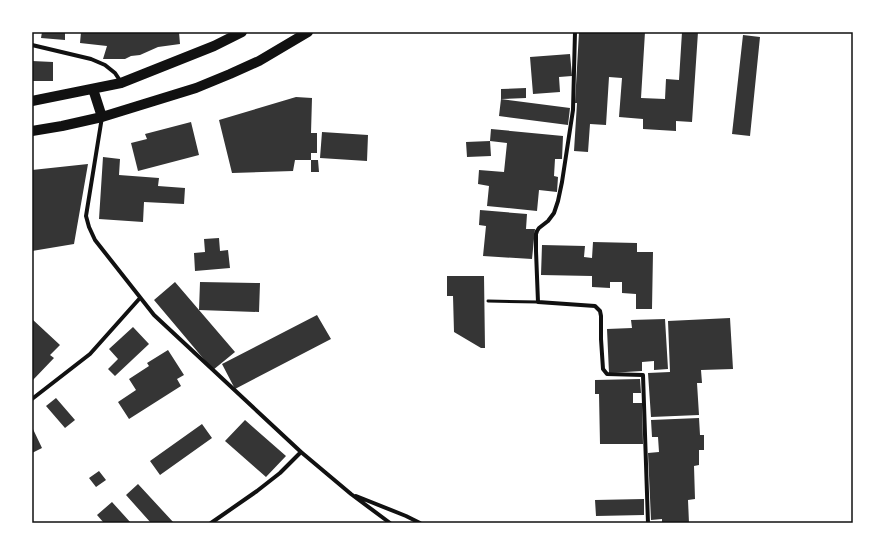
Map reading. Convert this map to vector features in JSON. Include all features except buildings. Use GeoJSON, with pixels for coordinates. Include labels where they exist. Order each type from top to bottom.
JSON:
{"type":"FeatureCollection","features":[{"type":"Feature","properties":{"kind":"main road"},"geometry":{"type":"LineString","coordinates":[[32,101],[121,83],[214,46],[242,32]]}},
{"type":"Feature","properties":{"kind":"main road"},"geometry":{"type":"LineString","coordinates":[[32,131],[102,117],[196,88],[259,61],[308,32]]}},
{"type":"Feature","properties":{"kind":"main road"},"geometry":{"type":"LineString","coordinates":[[93,89],[102,117]]}},
{"type":"Feature","properties":{"kind":"street"},"geometry":{"type":"LineString","coordinates":[[575,32],[573,110],[562,182],[554,213],[548,221],[539,228],[536,234],[538,302],[595,306],[598,308],[601,316],[603,369],[607,374],[643,376],[648,523]]}},
{"type":"Feature","properties":{"kind":"street"},"geometry":{"type":"LineString","coordinates":[[32,45],[91,59],[105,65],[115,73],[121,83]]}},
{"type":"Feature","properties":{"kind":"street"},"geometry":{"type":"LineString","coordinates":[[102,117],[86,216],[94,240],[154,316],[301,452],[351,494],[390,523]]}},
{"type":"Feature","properties":{"kind":"street"},"geometry":{"type":"LineString","coordinates":[[32,399],[90,354],[140,298]]}},
{"type":"Feature","properties":{"kind":"street"},"geometry":{"type":"LineString","coordinates":[[211,523],[280,473],[301,452]]}},
{"type":"Feature","properties":{"kind":"street"},"geometry":{"type":"LineString","coordinates":[[351,494],[420,523]]}},
{"type":"Feature","properties":{"kind":"lane"},"geometry":{"type":"LineString","coordinates":[[488,301],[538,302]]}}]}
